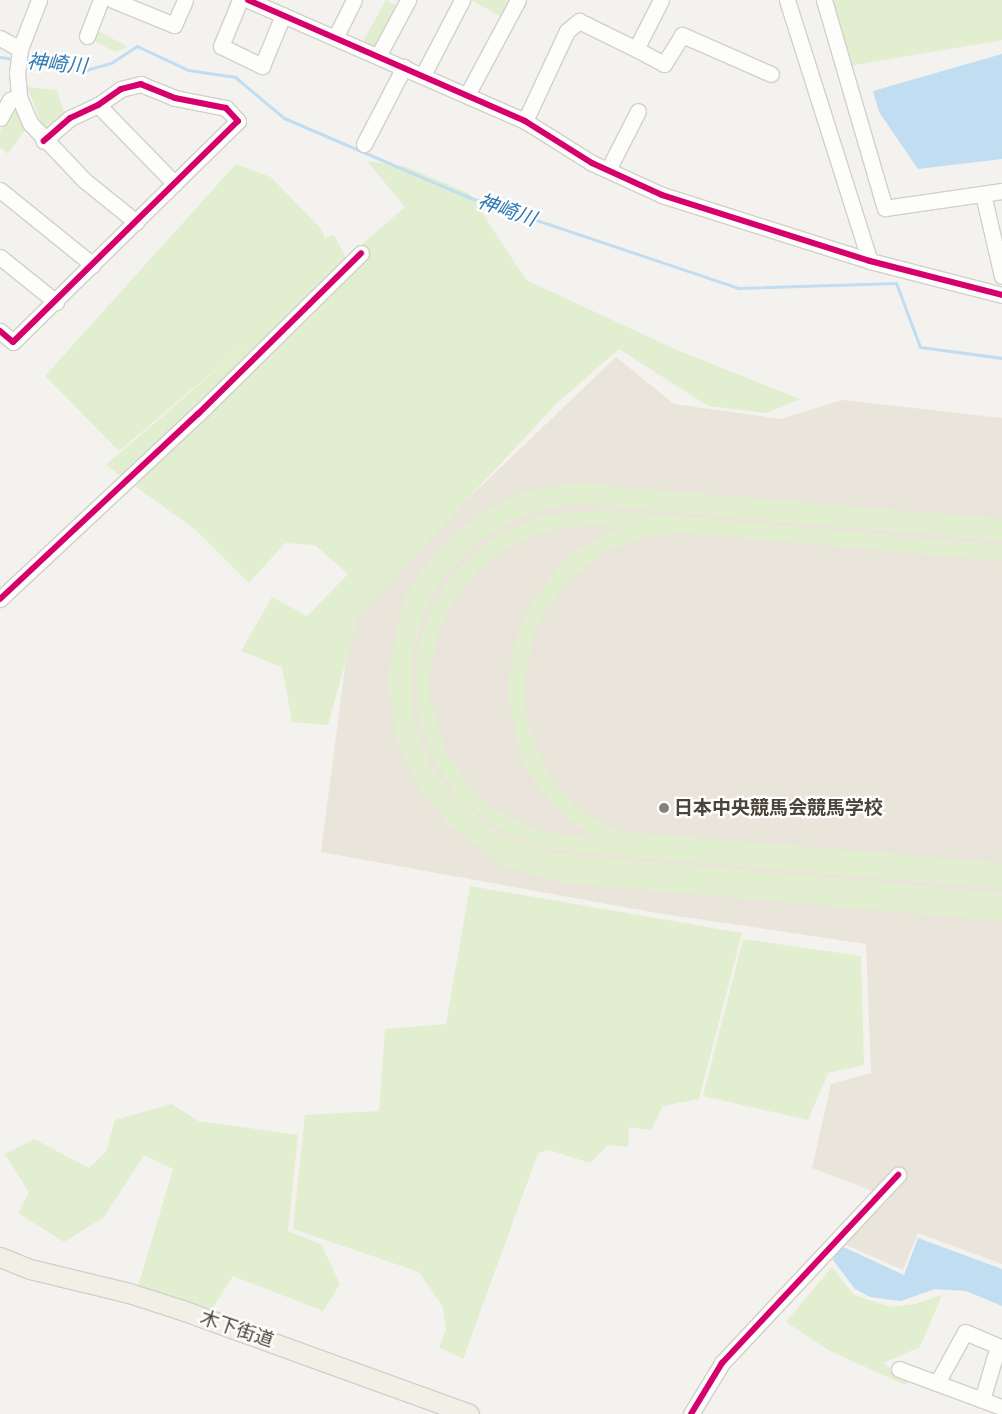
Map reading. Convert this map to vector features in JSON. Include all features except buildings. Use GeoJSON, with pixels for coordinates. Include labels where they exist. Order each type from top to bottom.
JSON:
{"type":"FeatureCollection","features":[{"type":"Feature","properties":{"kind":"main road","name":"木下街道"},"geometry":{"type":"LineString","coordinates":[[0,1257],[30,1268],[129,1293],[469,1414]]}},
{"type":"Feature","properties":{"kind":"street"},"geometry":{"type":"LineString","coordinates":[[39,0],[20,49],[17,72],[19,97],[30,124],[44,141],[84,180],[136,222]]}},
{"type":"Feature","properties":{"kind":"street"},"geometry":{"type":"LineString","coordinates":[[86,36],[102,0]]}},
{"type":"Feature","properties":{"kind":"street"},"geometry":{"type":"LineString","coordinates":[[113,0],[174,25],[185,0]]}},
{"type":"Feature","properties":{"kind":"street"},"geometry":{"type":"LineString","coordinates":[[240,0],[221,46],[262,66],[276,8]]}},
{"type":"Feature","properties":{"kind":"street"},"geometry":{"type":"LineString","coordinates":[[248,0],[276,8],[335,38],[525,121],[608,170],[662,195],[870,261],[1002,295]]}},
{"type":"Feature","properties":{"kind":"street"},"geometry":{"type":"LineString","coordinates":[[335,38],[354,0]]}},
{"type":"Feature","properties":{"kind":"street"},"geometry":{"type":"LineString","coordinates":[[378,56],[408,0]]}},
{"type":"Feature","properties":{"kind":"street"},"geometry":{"type":"LineString","coordinates":[[422,75],[462,0]]}},
{"type":"Feature","properties":{"kind":"street"},"geometry":{"type":"LineString","coordinates":[[468,95],[518,0]]}},
{"type":"Feature","properties":{"kind":"street"},"geometry":{"type":"LineString","coordinates":[[636,50],[661,0]]}},
{"type":"Feature","properties":{"kind":"street"},"geometry":{"type":"LineString","coordinates":[[787,0],[870,261]]}},
{"type":"Feature","properties":{"kind":"street"},"geometry":{"type":"LineString","coordinates":[[824,0],[885,208],[1002,192]]}},
{"type":"Feature","properties":{"kind":"street"},"geometry":{"type":"LineString","coordinates":[[525,121],[567,31],[579,22],[664,64],[682,35],[771,74]]}},
{"type":"Feature","properties":{"kind":"street"},"geometry":{"type":"LineString","coordinates":[[0,38],[20,49]]}},
{"type":"Feature","properties":{"kind":"street"},"geometry":{"type":"LineString","coordinates":[[364,144],[404,67]]}},
{"type":"Feature","properties":{"kind":"street"},"geometry":{"type":"LineString","coordinates":[[0,331],[13,342],[56,302],[238,121],[226,108],[175,98],[141,84],[121,89],[98,105],[70,118],[44,141]]}},
{"type":"Feature","properties":{"kind":"street"},"geometry":{"type":"LineString","coordinates":[[0,118],[10,100],[19,97]]}},
{"type":"Feature","properties":{"kind":"street"},"geometry":{"type":"LineString","coordinates":[[98,105],[175,184]]}},
{"type":"Feature","properties":{"kind":"street"},"geometry":{"type":"LineString","coordinates":[[608,170],[638,111]]}},
{"type":"Feature","properties":{"kind":"street"},"geometry":{"type":"LineString","coordinates":[[0,190],[93,265]]}},
{"type":"Feature","properties":{"kind":"street"},"geometry":{"type":"LineString","coordinates":[[983,194],[1002,276]]}},
{"type":"Feature","properties":{"kind":"street"},"geometry":{"type":"LineString","coordinates":[[0,599],[198,414],[361,253]]}},
{"type":"Feature","properties":{"kind":"street"},"geometry":{"type":"LineString","coordinates":[[0,257],[56,302]]}},
{"type":"Feature","properties":{"kind":"street"},"geometry":{"type":"LineString","coordinates":[[691,1414],[722,1363],[898,1174]]}},
{"type":"Feature","properties":{"kind":"street"},"geometry":{"type":"LineString","coordinates":[[937,1383],[965,1332],[998,1346],[982,1400]]}},
{"type":"Feature","properties":{"kind":"street"},"geometry":{"type":"LineString","coordinates":[[899,1369],[1002,1407]]}},
{"type":"Feature","properties":{"kind":"shaded area","name":"日本中央競馬会競馬学校"},"geometry":{"type":"Polygon","coordinates":[[[616,357],[674,404],[781,419],[842,400],[1002,418],[1002,1264],[918,1233],[903,1270],[844,1244],[891,1198],[812,1168],[831,1084],[871,1073],[866,944],[657,913],[321,852],[351,620],[374,589],[616,357]]]}},
{"type":"Feature","properties":{"kind":"green space"},"geometry":{"type":"Polygon","coordinates":[[[386,0],[402,9],[377,53],[361,45],[386,0]]]}},
{"type":"Feature","properties":{"kind":"green space"},"geometry":{"type":"Polygon","coordinates":[[[471,0],[505,0],[510,3],[502,17],[471,0]]]}},
{"type":"Feature","properties":{"kind":"green space"},"geometry":{"type":"Polygon","coordinates":[[[830,0],[1002,0],[1002,40],[849,66],[830,0]]]}},
{"type":"Feature","properties":{"kind":"green space"},"geometry":{"type":"Polygon","coordinates":[[[96,30],[128,47],[116,52],[92,40],[96,30]]]}},
{"type":"Feature","properties":{"kind":"green space"},"geometry":{"type":"Polygon","coordinates":[[[27,87],[57,90],[65,115],[48,131],[43,128],[27,87]]]}},
{"type":"Feature","properties":{"kind":"green space"},"geometry":{"type":"Polygon","coordinates":[[[15,106],[27,127],[8,154],[0,148],[0,131],[15,106]]]}},
{"type":"Feature","properties":{"kind":"green space"},"geometry":{"type":"Polygon","coordinates":[[[367,161],[407,167],[470,194],[526,280],[679,351],[800,399],[767,413],[708,406],[619,349],[556,404],[358,617],[328,725],[292,722],[282,667],[241,651],[272,597],[307,616],[348,574],[315,545],[285,543],[249,583],[197,531],[106,465],[260,332],[119,451],[45,376],[236,164],[271,177],[321,229],[325,238],[334,235],[346,258],[405,207],[367,161]]]}},
{"type":"Feature","properties":{"kind":"green space"},"geometry":{"type":"Polygon","coordinates":[[[576,483],[1002,519],[1002,541],[579,504],[557,506],[516,519],[478,541],[442,579],[424,611],[412,652],[413,718],[430,764],[453,796],[506,838],[549,853],[1002,893],[1002,921],[565,883],[508,868],[450,826],[415,782],[395,734],[388,680],[400,611],[407,593],[434,554],[481,512],[521,492],[576,483]]]}},
{"type":"Feature","properties":{"kind":"green space"},"geometry":{"type":"Polygon","coordinates":[[[617,511],[1002,545],[1002,561],[684,533],[644,537],[605,552],[564,584],[534,631],[524,684],[527,723],[551,779],[575,806],[616,831],[1002,863],[1002,889],[544,849],[513,837],[458,798],[432,756],[418,715],[415,665],[418,645],[434,603],[456,571],[487,542],[502,532],[541,517],[566,512],[617,511]],[[598,525],[554,529],[531,536],[495,556],[477,571],[449,607],[439,629],[429,675],[430,700],[447,755],[480,798],[501,813],[542,832],[599,839],[564,816],[535,782],[522,760],[508,698],[512,650],[529,608],[560,565],[575,552],[620,528],[598,525]]]}},
{"type":"Feature","properties":{"kind":"green space"},"geometry":{"type":"Polygon","coordinates":[[[470,886],[742,933],[699,1099],[663,1106],[651,1130],[629,1127],[628,1147],[608,1145],[590,1163],[549,1150],[538,1153],[463,1359],[439,1347],[446,1330],[443,1307],[419,1272],[293,1229],[305,1115],[379,1111],[385,1029],[446,1024],[470,886]]]}},
{"type":"Feature","properties":{"kind":"green space"},"geometry":{"type":"Polygon","coordinates":[[[743,939],[861,956],[864,1065],[828,1073],[808,1120],[703,1096],[743,939]]]}},
{"type":"Feature","properties":{"kind":"green space"},"geometry":{"type":"Polygon","coordinates":[[[172,1104],[198,1121],[298,1135],[288,1231],[321,1244],[340,1284],[323,1311],[233,1276],[212,1309],[137,1290],[173,1169],[144,1155],[104,1217],[64,1242],[18,1213],[29,1192],[5,1154],[34,1139],[89,1168],[106,1152],[115,1120],[172,1104]]]}},
{"type":"Feature","properties":{"kind":"green space"},"geometry":{"type":"Polygon","coordinates":[[[832,1267],[854,1295],[891,1307],[915,1304],[942,1295],[920,1347],[883,1363],[908,1382],[905,1385],[830,1351],[786,1322],[832,1267]]]}},
{"type":"Feature","properties":{"kind":"water"},"geometry":{"type":"Polygon","coordinates":[[[1002,54],[1002,159],[918,169],[879,112],[873,91],[1002,54]]]}},
{"type":"Feature","properties":{"kind":"water"},"geometry":{"type":"Polygon","coordinates":[[[918,1238],[1002,1269],[1002,1306],[966,1291],[935,1289],[901,1301],[870,1297],[855,1289],[833,1260],[839,1245],[904,1275],[918,1238]]]}},
{"type":"Feature","properties":{"kind":"waterway","name":"神崎川"},"geometry":{"type":"LineString","coordinates":[[23,61],[86,70],[111,63],[137,46],[188,70],[235,77],[284,118],[468,197],[738,288],[896,283],[920,347],[1002,358]]}},
{"type":"Feature","properties":{"kind":"waterway","name":"神崎川"},"geometry":{"type":"LineString","coordinates":[[0,57],[14,59]]}},
{"type":"Feature","properties":{"kind":"cycle path"},"geometry":{"type":"LineString","coordinates":[[248,0],[525,121],[592,163],[662,195],[870,261],[1002,295]]}},
{"type":"Feature","properties":{"kind":"cycle path"},"geometry":{"type":"LineString","coordinates":[[0,331],[13,342],[238,121],[226,108],[175,98],[141,84],[121,89],[98,105],[70,118],[44,141]]}},
{"type":"Feature","properties":{"kind":"cycle path"},"geometry":{"type":"LineString","coordinates":[[0,599],[198,414],[361,253]]}},
{"type":"Feature","properties":{"kind":"cycle path"},"geometry":{"type":"LineString","coordinates":[[691,1414],[722,1363],[898,1175]]}},
{"type":"Feature","properties":{"kind":"place","name":"日本中央競馬会競馬学校"},"geometry":{"type":"Point","coordinates":[664,808]}}]}
